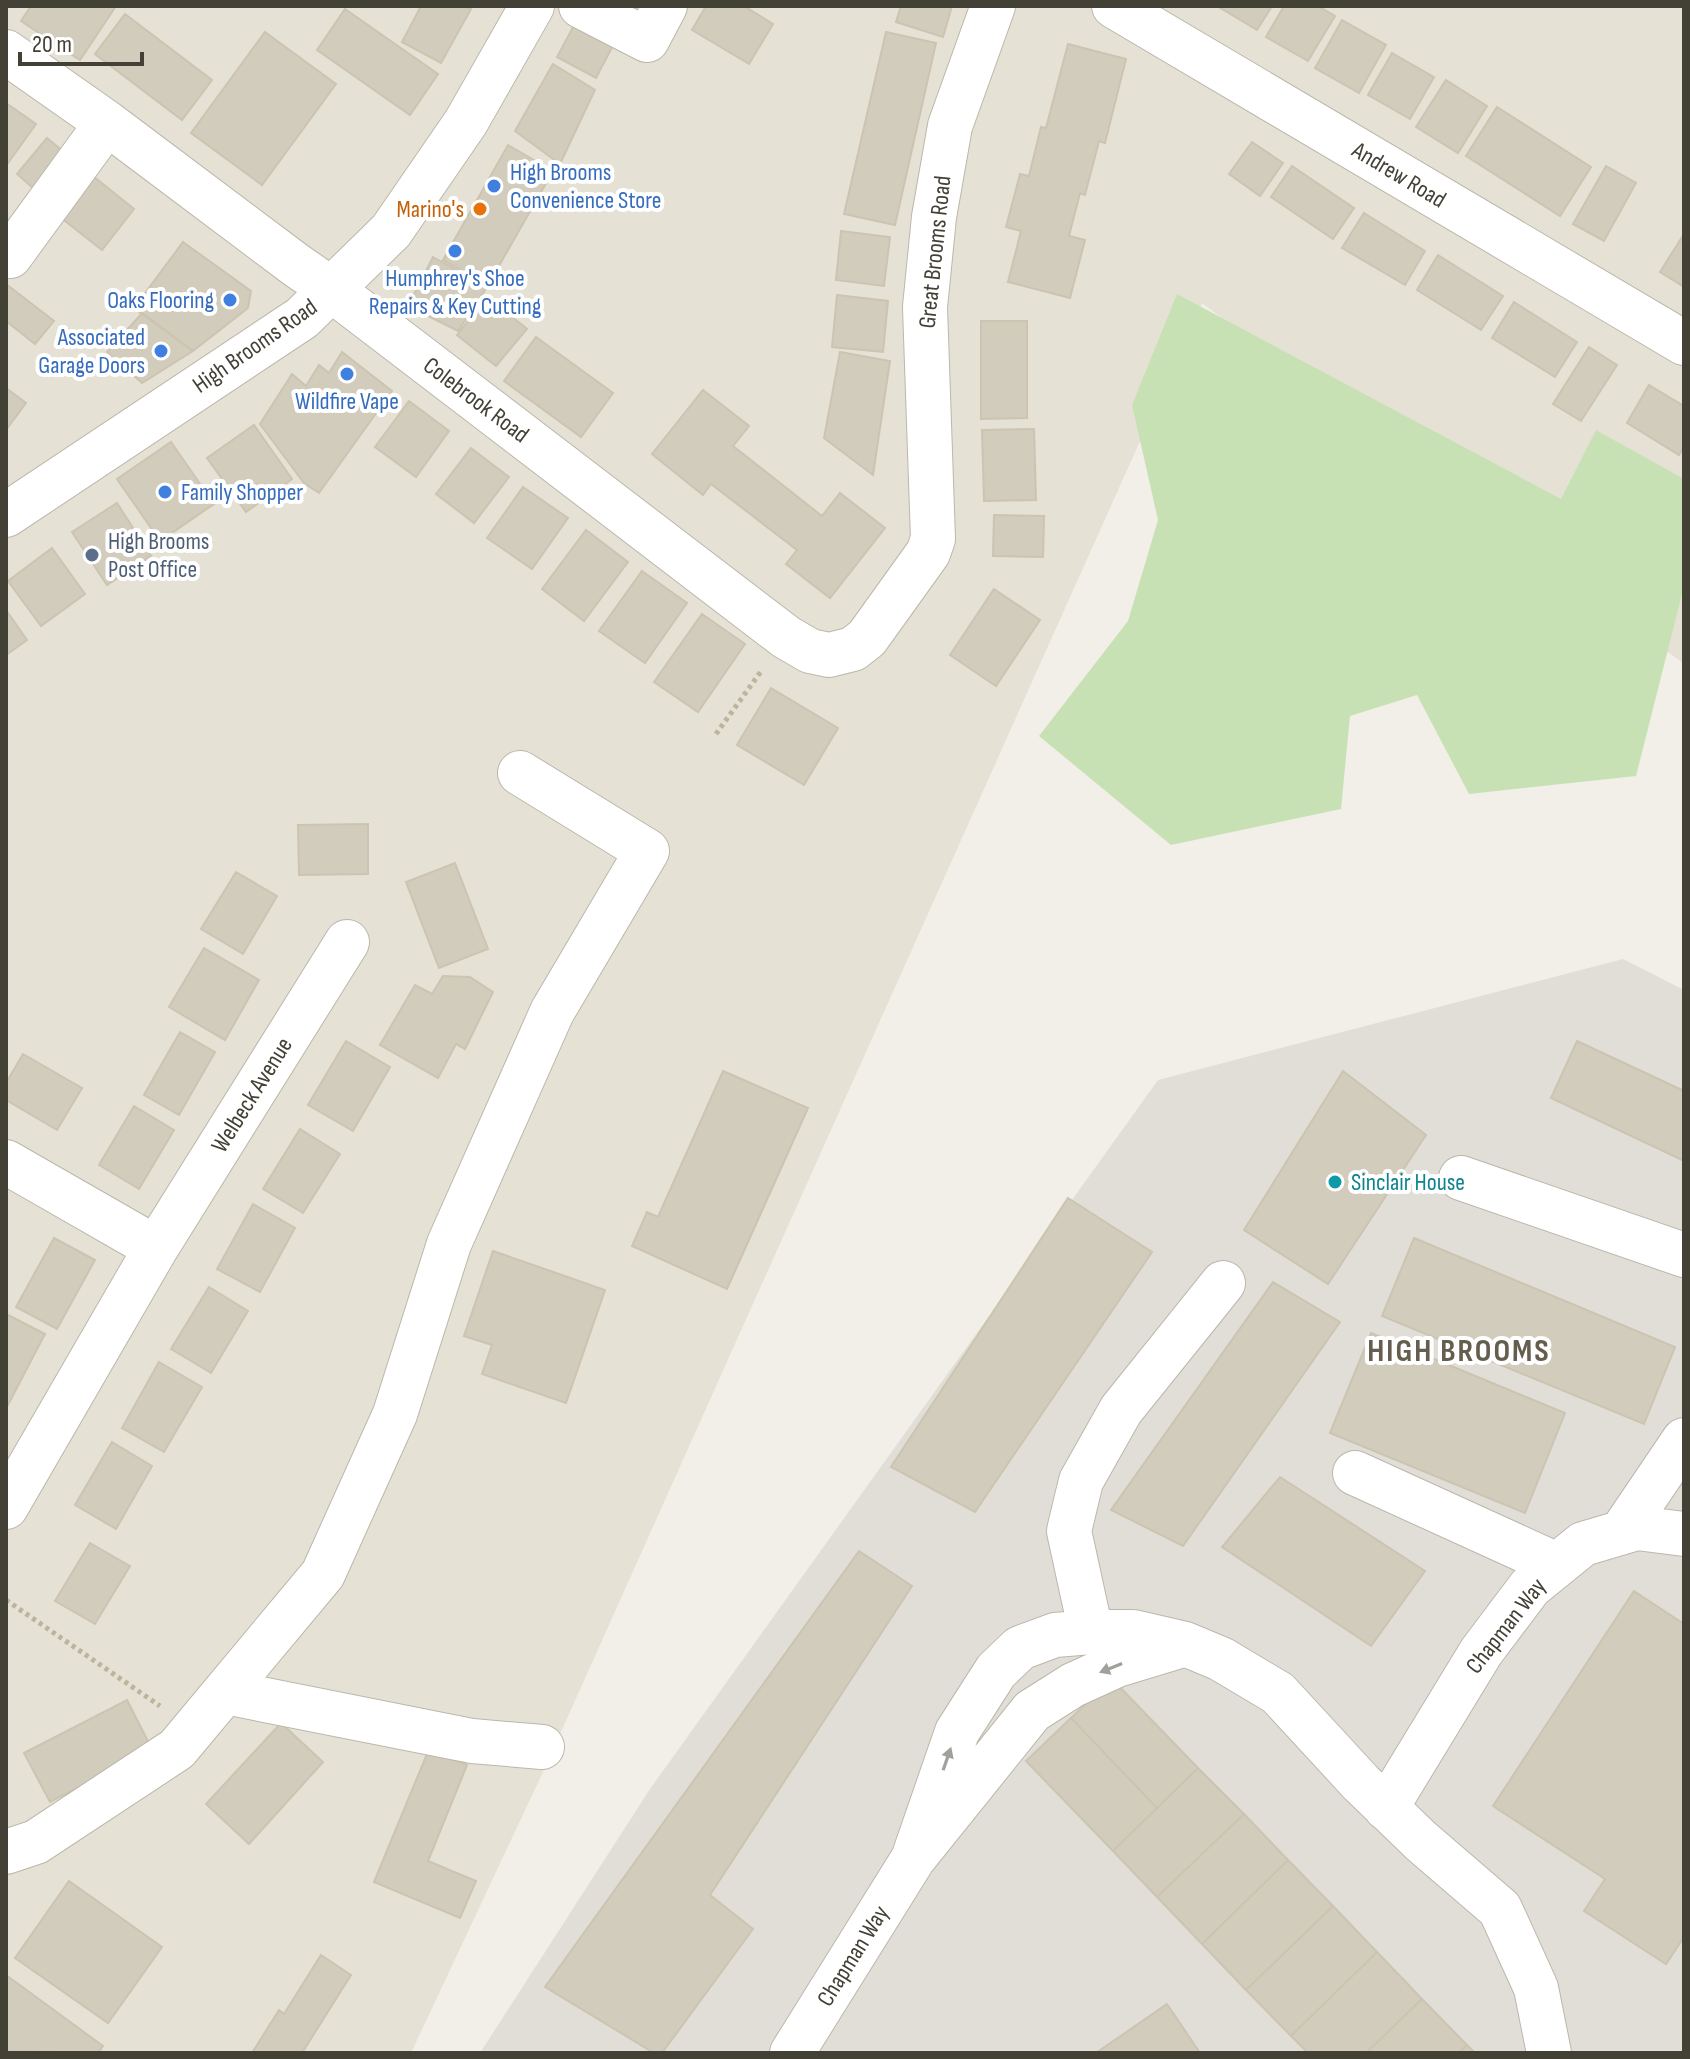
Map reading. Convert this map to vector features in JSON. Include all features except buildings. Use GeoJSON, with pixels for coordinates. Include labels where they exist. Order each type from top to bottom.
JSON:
{"type":"FeatureCollection","features":[{"type":"Feature","properties":{"kind":"street","name":"High Brooms Road"},"geometry":{"type":"LineString","coordinates":[[6,515],[302,318],[332,290],[391,231],[466,122],[532,6]]}},
{"type":"Feature","properties":{"kind":"street"},"geometry":{"type":"LineString","coordinates":[[581,6],[647,40],[665,6]]}},
{"type":"Feature","properties":{"kind":"street","name":"Great Brooms Road"},"geometry":{"type":"LineString","coordinates":[[928,553],[934,525],[925,307],[934,217],[950,126],[993,6]]}},
{"type":"Feature","properties":{"kind":"street","name":"Andrew Road"},"geometry":{"type":"LineString","coordinates":[[1114,6],[1684,343]]}},
{"type":"Feature","properties":{"kind":"street","name":"Colebrook Road"},"geometry":{"type":"LineString","coordinates":[[6,52],[332,290],[786,637],[810,651],[829,655],[853,649],[867,638],[928,553]]}},
{"type":"Feature","properties":{"kind":"street"},"geometry":{"type":"LineString","coordinates":[[10,256],[107,123]]}},
{"type":"Feature","properties":{"kind":"street"},"geometry":{"type":"LineString","coordinates":[[6,1852],[36,1842],[177,1749],[323,1574],[395,1414],[449,1244],[552,1012],[647,851],[520,773]]}},
{"type":"Feature","properties":{"kind":"street","name":"Welbeck Avenue"},"geometry":{"type":"LineString","coordinates":[[6,1507],[156,1248],[347,942]]}},
{"type":"Feature","properties":{"kind":"street"},"geometry":{"type":"LineString","coordinates":[[6,1162],[156,1248]]}},
{"type":"Feature","properties":{"kind":"street"},"geometry":{"type":"LineString","coordinates":[[1461,1178],[1684,1255]]}},
{"type":"Feature","properties":{"kind":"street"},"geometry":{"type":"LineString","coordinates":[[1091,1632],[1069,1531],[1081,1481],[1121,1410],[1223,1283]]}},
{"type":"Feature","properties":{"kind":"street"},"geometry":{"type":"LineString","coordinates":[[1621,1533],[1684,1440]]}},
{"type":"Feature","properties":{"kind":"street"},"geometry":{"type":"LineString","coordinates":[[1355,1473],[1557,1565]]}},
{"type":"Feature","properties":{"kind":"street","name":"Chapman Way"},"geometry":{"type":"LineString","coordinates":[[1386,1808],[1481,1652],[1530,1587],[1583,1544],[1637,1528],[1684,1534]]}},
{"type":"Feature","properties":{"kind":"street","name":"Chapman Way"},"geometry":{"type":"LineString","coordinates":[[913,1859],[957,1732],[996,1671],[1020,1648],[1055,1635],[1091,1632],[1133,1632],[1185,1644],[1221,1659],[1278,1693],[1386,1808],[1500,1909],[1536,1988],[1549,2053]]}},
{"type":"Feature","properties":{"kind":"street","name":"Chapman Way"},"geometry":{"type":"LineString","coordinates":[[792,2053],[913,1859],[1032,1711],[1073,1685],[1117,1665],[1185,1644]]}},
{"type":"Feature","properties":{"kind":"street"},"geometry":{"type":"LineString","coordinates":[[225,1692],[472,1741],[542,1747]]}},
{"type":"Feature","properties":{"kind":"path"},"geometry":{"type":"LineString","coordinates":[[716,734],[759,674]]}},
{"type":"Feature","properties":{"kind":"path"},"geometry":{"type":"LineString","coordinates":[[6,1600],[193,1730]]}},
{"type":"Feature","properties":{"kind":"shaded area"},"geometry":{"type":"Polygon","coordinates":[[[6,6],[1684,6],[1684,664],[1202,303],[543,1772],[411,2053],[6,2053],[6,6]]]}},
{"type":"Feature","properties":{"kind":"shaded area"},"geometry":{"type":"Polygon","coordinates":[[[1623,959],[1684,990],[1684,2053],[480,2053],[650,1789],[1158,1080],[1623,959]]]}},
{"type":"Feature","properties":{"kind":"green space"},"geometry":{"type":"Polygon","coordinates":[[[1177,294],[1561,499],[1596,430],[1684,479],[1684,586],[1636,776],[1469,794],[1417,695],[1350,716],[1341,809],[1171,845],[1039,736],[1128,621],[1158,520],[1132,405],[1177,294]]]}},
{"type":"Feature","properties":{"kind":"place","name":"High Brooms Convenience Store"},"geometry":{"type":"Point","coordinates":[494,186]}},
{"type":"Feature","properties":{"kind":"place","name":"Marino's"},"geometry":{"type":"Point","coordinates":[480,209]}},
{"type":"Feature","properties":{"kind":"place","name":"Humphrey's Shoe Repairs & Key Cutting"},"geometry":{"type":"Point","coordinates":[455,251]}},
{"type":"Feature","properties":{"kind":"place","name":"Oaks Flooring"},"geometry":{"type":"Point","coordinates":[230,300]}},
{"type":"Feature","properties":{"kind":"place","name":"Associated Garage Doors"},"geometry":{"type":"Point","coordinates":[161,351]}},
{"type":"Feature","properties":{"kind":"place","name":"Wildfire Vape"},"geometry":{"type":"Point","coordinates":[347,374]}},
{"type":"Feature","properties":{"kind":"place","name":"Family Shopper"},"geometry":{"type":"Point","coordinates":[165,492]}},
{"type":"Feature","properties":{"kind":"place","name":"High Brooms Post Office"},"geometry":{"type":"Point","coordinates":[92,555]}},
{"type":"Feature","properties":{"kind":"place","name":"Sinclair House"},"geometry":{"type":"Point","coordinates":[1335,1182]}},
{"type":"Feature","properties":{"kind":"district","name":"HIGH BROOMS"},"geometry":{"type":"Point","coordinates":[1459,1351]}}]}
